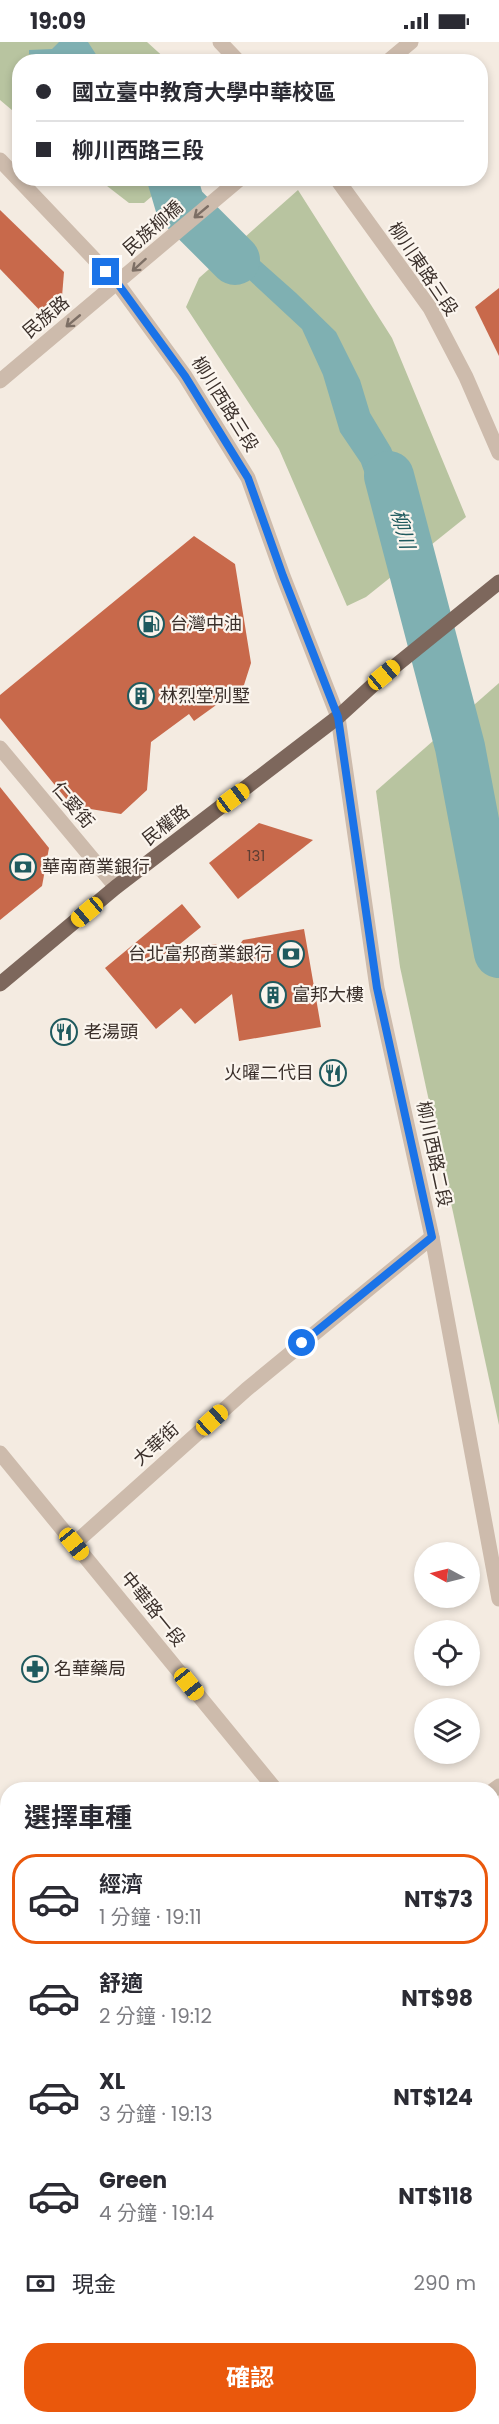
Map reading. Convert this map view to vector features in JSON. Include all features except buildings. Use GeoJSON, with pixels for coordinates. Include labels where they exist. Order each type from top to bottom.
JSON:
{"type":"FeatureCollection","features":[{"type":"Feature","properties":{"kind":"main road","name":"民權路"},"geometry":{"type":"LineString","coordinates":[[0,984],[116,887],[338,717],[384,675],[499,582]]}},
{"type":"Feature","properties":{"kind":"street"},"geometry":{"type":"LineString","coordinates":[[220,42],[231,54]]}},
{"type":"Feature","properties":{"kind":"street"},"geometry":{"type":"LineString","coordinates":[[397,54],[411,42]]}},
{"type":"Feature","properties":{"kind":"street","name":"柳川西路三段"},"geometry":{"type":"LineString","coordinates":[[0,160],[12,173]]}},
{"type":"Feature","properties":{"kind":"street","name":"柳川西路三段"},"geometry":{"type":"LineString","coordinates":[[25,186],[118,284],[185,376],[248,478],[338,717]]}},
{"type":"Feature","properties":{"kind":"street","name":"民族柳橋"},"geometry":{"type":"LineString","coordinates":[[118,284],[231,186]]}},
{"type":"Feature","properties":{"kind":"street","name":"柳川東路三段"},"geometry":{"type":"LineString","coordinates":[[342,186],[430,308],[466,377],[499,453]]}},
{"type":"Feature","properties":{"kind":"street","name":"民族路"},"geometry":{"type":"LineString","coordinates":[[0,381],[118,284]]}},
{"type":"Feature","properties":{"kind":"street","name":"柳川西路二段"},"geometry":{"type":"LineString","coordinates":[[338,717],[377,988],[432,1237],[499,1599]]}},
{"type":"Feature","properties":{"kind":"street","name":"仁愛街"},"geometry":{"type":"LineString","coordinates":[[0,748],[116,887]]}},
{"type":"Feature","properties":{"kind":"street","name":"大華街"},"geometry":{"type":"LineString","coordinates":[[74,1544],[247,1389],[432,1237]]}},
{"type":"Feature","properties":{"kind":"street","name":"中華路一段"},"geometry":{"type":"LineString","coordinates":[[0,1453],[269,1782]]}},
{"type":"Feature","properties":{"kind":"green space"},"geometry":{"type":"Polygon","coordinates":[[[0,42],[147,42],[160,54],[12,54],[12,110],[0,100],[0,42]]]}},
{"type":"Feature","properties":{"kind":"green space"},"geometry":{"type":"Polygon","coordinates":[[[107,186],[164,186],[144,203],[129,203],[107,186]]]}},
{"type":"Feature","properties":{"kind":"green space"},"geometry":{"type":"Polygon","coordinates":[[[298,190],[392,338],[466,517],[366,597],[347,606],[279,449],[186,307],[199,278],[298,190]]]}},
{"type":"Feature","properties":{"kind":"green space"},"geometry":{"type":"Polygon","coordinates":[[[499,683],[499,1425],[400,967],[376,791],[499,683]]]}},
{"type":"Feature","properties":{"kind":"water"},"geometry":{"type":"Polygon","coordinates":[[[59,42],[88,42],[96,54],[29,54],[29,50],[52,49],[59,42]]]}},
{"type":"Feature","properties":{"kind":"water","name":"柳川"},"geometry":{"type":"Polygon","coordinates":[[[167,186],[195,186],[244,247],[336,332],[360,380],[370,413],[391,448],[422,527],[386,563],[387,535],[361,463],[340,432],[323,375],[302,329],[220,253],[167,186]]]}},
{"type":"Feature","properties":{"kind":"pier"},"geometry":{"type":"Polygon","coordinates":[[[169,186],[199,186],[239,236],[217,254],[165,189],[169,186]]]}},
{"type":"Feature","properties":{"kind":"waterway","name":"柳川"},"geometry":{"type":"LineString","coordinates":[[174,186],[180,205],[235,260]]}},
{"type":"Feature","properties":{"kind":"waterway","name":"柳川"},"geometry":{"type":"LineString","coordinates":[[389,476],[460,747],[499,953]]}},
{"type":"Feature","properties":{"kind":"place","name":"台灣中油"},"geometry":{"type":"Point","coordinates":[151,624]}},
{"type":"Feature","properties":{"kind":"place","name":"林烈堂別墅"},"geometry":{"type":"Point","coordinates":[141,696]}},
{"type":"Feature","properties":{"kind":"place","name":"華南商業銀行"},"geometry":{"type":"Point","coordinates":[23,867]}},
{"type":"Feature","properties":{"kind":"place","name":"台北富邦商業銀行"},"geometry":{"type":"Point","coordinates":[291,954]}},
{"type":"Feature","properties":{"kind":"place","name":"富邦大樓"},"geometry":{"type":"Point","coordinates":[273,995]}},
{"type":"Feature","properties":{"kind":"place","name":"老湯頭"},"geometry":{"type":"Point","coordinates":[64,1032]}},
{"type":"Feature","properties":{"kind":"place","name":"火曜二代目"},"geometry":{"type":"Point","coordinates":[333,1073]}},
{"type":"Feature","properties":{"kind":"place","name":"名華藥局"},"geometry":{"type":"Point","coordinates":[35,1669]}},
{"type":"Feature","properties":{"kind":"route"},"geometry":{"type":"LineString","coordinates":[[106,272],[118,284],[185,376],[248,478],[338,717],[377,988],[432,1237],[302,1343]]}}]}
